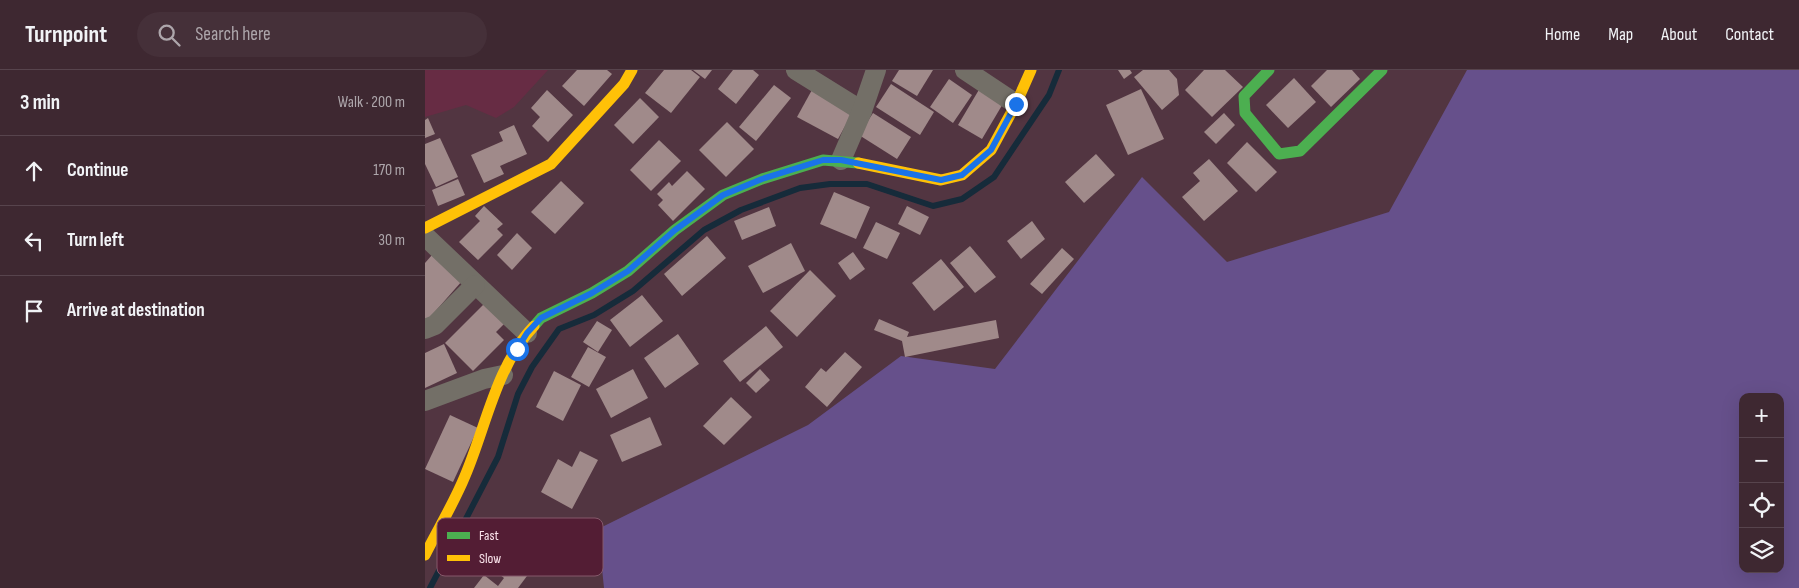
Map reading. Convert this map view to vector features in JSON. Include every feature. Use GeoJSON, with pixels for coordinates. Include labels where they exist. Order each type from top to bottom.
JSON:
{"type":"FeatureCollection","features":[{"type":"Feature","properties":{"kind":"street"},"geometry":{"type":"LineString","coordinates":[[425,228],[551,164],[624,84],[632,70]]}},
{"type":"Feature","properties":{"kind":"street"},"geometry":{"type":"LineString","coordinates":[[796,70],[862,111]]}},
{"type":"Feature","properties":{"kind":"street"},"geometry":{"type":"LineString","coordinates":[[841,160],[862,111],[876,70]]}},
{"type":"Feature","properties":{"kind":"street"},"geometry":{"type":"LineString","coordinates":[[965,70],[1016,104]]}},
{"type":"Feature","properties":{"kind":"street"},"geometry":{"type":"LineString","coordinates":[[444,518],[465,477],[503,375],[527,333],[541,318],[592,293],[628,271],[675,230],[723,195],[762,179],[815,163],[841,160],[941,180],[962,175],[991,150],[1016,104],[1031,70]]}},
{"type":"Feature","properties":{"kind":"street"},"geometry":{"type":"LineString","coordinates":[[1269,70],[1244,96],[1245,113],[1279,154],[1300,151],[1377,72]]}},
{"type":"Feature","properties":{"kind":"street"},"geometry":{"type":"LineString","coordinates":[[425,236],[527,333]]}},
{"type":"Feature","properties":{"kind":"street"},"geometry":{"type":"LineString","coordinates":[[425,328],[435,325],[475,284]]}},
{"type":"Feature","properties":{"kind":"street"},"geometry":{"type":"LineString","coordinates":[[425,401],[484,379],[503,375]]}},
{"type":"Feature","properties":{"kind":"street"},"geometry":{"type":"LineString","coordinates":[[425,555],[437,532]]}},
{"type":"Feature","properties":{"kind":"shaded area"},"geometry":{"type":"Polygon","coordinates":[[[425,70],[548,70],[514,107],[496,118],[466,105],[425,117],[425,70]]]}},
{"type":"Feature","properties":{"kind":"shaded area"},"geometry":{"type":"Polygon","coordinates":[[[1467,70],[1799,70],[1799,588],[604,588],[603,527],[808,425],[901,356],[995,369],[1142,177],[1227,262],[1389,212],[1467,70]]]}},
{"type":"Feature","properties":{"kind":"building"},"geometry":{"type":"Polygon","coordinates":[[[577,70],[607,70],[612,74],[584,106],[562,86],[577,70]]]}},
{"type":"Feature","properties":{"kind":"building"},"geometry":{"type":"Polygon","coordinates":[[[664,70],[691,70],[700,77],[671,113],[645,93],[664,70]]]}},
{"type":"Feature","properties":{"kind":"building"},"geometry":{"type":"Polygon","coordinates":[[[693,70],[712,70],[705,79],[693,70]]]}},
{"type":"Feature","properties":{"kind":"building"},"geometry":{"type":"Polygon","coordinates":[[[733,70],[753,70],[759,75],[736,104],[718,89],[733,70]]]}},
{"type":"Feature","properties":{"kind":"building"},"geometry":{"type":"Polygon","coordinates":[[[899,70],[933,70],[917,96],[892,81],[899,70]]]}},
{"type":"Feature","properties":{"kind":"building"},"geometry":{"type":"Polygon","coordinates":[[[1118,70],[1130,70],[1132,73],[1124,79],[1118,70]]]}},
{"type":"Feature","properties":{"kind":"building"},"geometry":{"type":"Polygon","coordinates":[[[1143,70],[1169,70],[1177,79],[1179,95],[1162,110],[1134,77],[1143,70]]]}},
{"type":"Feature","properties":{"kind":"building"},"geometry":{"type":"Polygon","coordinates":[[[1204,70],[1225,70],[1243,87],[1212,117],[1185,90],[1204,70]]]}},
{"type":"Feature","properties":{"kind":"building"},"geometry":{"type":"Polygon","coordinates":[[[1327,70],[1352,70],[1360,79],[1331,107],[1311,86],[1327,70]]]}},
{"type":"Feature","properties":{"kind":"building"},"geometry":{"type":"Polygon","coordinates":[[[1294,78],[1316,102],[1288,128],[1266,105],[1294,78]]]}},
{"type":"Feature","properties":{"kind":"building"},"geometry":{"type":"Polygon","coordinates":[[[949,79],[972,95],[953,123],[930,107],[949,79]]]}},
{"type":"Feature","properties":{"kind":"building"},"geometry":{"type":"Polygon","coordinates":[[[891,84],[934,112],[920,135],[876,107],[891,84]]]}},
{"type":"Feature","properties":{"kind":"building"},"geometry":{"type":"Polygon","coordinates":[[[774,85],[791,98],[756,141],[739,127],[774,85]]]}},
{"type":"Feature","properties":{"kind":"building"},"geometry":{"type":"Polygon","coordinates":[[[813,88],[854,110],[838,139],[797,117],[813,88]]]}},
{"type":"Feature","properties":{"kind":"building"},"geometry":{"type":"Polygon","coordinates":[[[980,88],[1004,102],[982,139],[958,125],[980,88]]]}},
{"type":"Feature","properties":{"kind":"building"},"geometry":{"type":"Polygon","coordinates":[[[1141,89],[1164,139],[1128,155],[1106,105],[1141,89]]]}},
{"type":"Feature","properties":{"kind":"building"},"geometry":{"type":"Polygon","coordinates":[[[547,90],[573,115],[548,142],[532,126],[540,117],[531,108],[547,90]]]}},
{"type":"Feature","properties":{"kind":"building"},"geometry":{"type":"Polygon","coordinates":[[[640,98],[659,117],[633,144],[614,125],[640,98]]]}},
{"type":"Feature","properties":{"kind":"building"},"geometry":{"type":"Polygon","coordinates":[[[873,113],[911,137],[897,159],[859,135],[873,113]]]}},
{"type":"Feature","properties":{"kind":"building"},"geometry":{"type":"Polygon","coordinates":[[[1224,113],[1235,125],[1216,144],[1204,132],[1224,113]]]}},
{"type":"Feature","properties":{"kind":"building"},"geometry":{"type":"Polygon","coordinates":[[[428,118],[435,134],[425,138],[425,120],[428,118]]]}},
{"type":"Feature","properties":{"kind":"building"},"geometry":{"type":"Polygon","coordinates":[[[727,122],[754,149],[726,177],[699,150],[727,122]]]}},
{"type":"Feature","properties":{"kind":"building"},"geometry":{"type":"Polygon","coordinates":[[[514,125],[527,154],[500,166],[504,174],[484,183],[471,155],[503,141],[499,132],[514,125]]]}},
{"type":"Feature","properties":{"kind":"building"},"geometry":{"type":"Polygon","coordinates":[[[440,138],[458,177],[436,187],[425,164],[425,144],[440,138]]]}},
{"type":"Feature","properties":{"kind":"building"},"geometry":{"type":"Polygon","coordinates":[[[659,140],[681,161],[651,191],[630,170],[659,140]]]}},
{"type":"Feature","properties":{"kind":"building"},"geometry":{"type":"Polygon","coordinates":[[[1247,142],[1277,172],[1256,192],[1227,163],[1247,142]]]}},
{"type":"Feature","properties":{"kind":"building"},"geometry":{"type":"Polygon","coordinates":[[[1096,154],[1115,175],[1084,203],[1065,182],[1096,154]]]}},
{"type":"Feature","properties":{"kind":"building"},"geometry":{"type":"Polygon","coordinates":[[[1209,159],[1238,191],[1204,221],[1182,197],[1200,181],[1193,173],[1209,159]]]}},
{"type":"Feature","properties":{"kind":"building"},"geometry":{"type":"Polygon","coordinates":[[[687,171],[705,189],[673,221],[658,205],[663,200],[657,194],[669,182],[672,186],[687,171]]]}},
{"type":"Feature","properties":{"kind":"building"},"geometry":{"type":"Polygon","coordinates":[[[458,179],[465,195],[438,206],[432,190],[458,179]]]}},
{"type":"Feature","properties":{"kind":"building"},"geometry":{"type":"Polygon","coordinates":[[[561,181],[584,203],[555,234],[531,212],[561,181]]]}},
{"type":"Feature","properties":{"kind":"building"},"geometry":{"type":"Polygon","coordinates":[[[834,192],[870,207],[856,239],[820,224],[834,192]]]}},
{"type":"Feature","properties":{"kind":"building"},"geometry":{"type":"Polygon","coordinates":[[[484,206],[503,224],[497,229],[503,235],[478,260],[459,242],[480,221],[475,216],[484,206]]]}},
{"type":"Feature","properties":{"kind":"building"},"geometry":{"type":"Polygon","coordinates":[[[907,206],[929,217],[920,235],[898,224],[907,206]]]}},
{"type":"Feature","properties":{"kind":"building"},"geometry":{"type":"Polygon","coordinates":[[[769,207],[776,226],[742,240],[734,221],[769,207]]]}},
{"type":"Feature","properties":{"kind":"building"},"geometry":{"type":"Polygon","coordinates":[[[1032,221],[1045,239],[1021,259],[1007,241],[1032,221]]]}},
{"type":"Feature","properties":{"kind":"building"},"geometry":{"type":"Polygon","coordinates":[[[876,222],[900,233],[887,259],[863,248],[876,222]]]}},
{"type":"Feature","properties":{"kind":"building"},"geometry":{"type":"Polygon","coordinates":[[[517,233],[532,248],[512,270],[497,255],[517,233]]]}},
{"type":"Feature","properties":{"kind":"building"},"geometry":{"type":"Polygon","coordinates":[[[707,236],[726,258],[682,296],[664,274],[707,236]]]}},
{"type":"Feature","properties":{"kind":"building"},"geometry":{"type":"Polygon","coordinates":[[[791,243],[805,271],[763,293],[748,266],[791,243]]]}},
{"type":"Feature","properties":{"kind":"building"},"geometry":{"type":"Polygon","coordinates":[[[970,246],[996,277],[975,293],[950,263],[970,246]]]}},
{"type":"Feature","properties":{"kind":"building"},"geometry":{"type":"Polygon","coordinates":[[[1062,248],[1074,259],[1042,294],[1030,284],[1062,248]]]}},
{"type":"Feature","properties":{"kind":"building"},"geometry":{"type":"Polygon","coordinates":[[[853,252],[865,269],[850,280],[838,263],[853,252]]]}},
{"type":"Feature","properties":{"kind":"building"},"geometry":{"type":"Polygon","coordinates":[[[432,255],[462,281],[425,323],[425,263],[432,255]]]}},
{"type":"Feature","properties":{"kind":"building"},"geometry":{"type":"Polygon","coordinates":[[[941,259],[964,287],[934,311],[912,283],[941,259]]]}},
{"type":"Feature","properties":{"kind":"building"},"geometry":{"type":"Polygon","coordinates":[[[810,270],[836,296],[797,337],[770,311],[810,270]]]}},
{"type":"Feature","properties":{"kind":"building"},"geometry":{"type":"Polygon","coordinates":[[[642,295],[663,321],[630,347],[610,320],[642,295]]]}},
{"type":"Feature","properties":{"kind":"building"},"geometry":{"type":"Polygon","coordinates":[[[485,303],[505,323],[496,332],[504,340],[473,371],[445,343],[485,303]]]}},
{"type":"Feature","properties":{"kind":"building"},"geometry":{"type":"Polygon","coordinates":[[[879,319],[909,332],[907,337],[996,320],[999,338],[905,357],[902,341],[874,330],[879,319]]]}},
{"type":"Feature","properties":{"kind":"building"},"geometry":{"type":"Polygon","coordinates":[[[597,321],[612,330],[598,352],[583,342],[597,321]]]}},
{"type":"Feature","properties":{"kind":"building"},"geometry":{"type":"Polygon","coordinates":[[[766,326],[783,347],[740,382],[723,361],[766,326]]]}},
{"type":"Feature","properties":{"kind":"building"},"geometry":{"type":"Polygon","coordinates":[[[678,334],[699,364],[665,388],[644,358],[678,334]]]}},
{"type":"Feature","properties":{"kind":"building"},"geometry":{"type":"Polygon","coordinates":[[[444,344],[457,373],[425,388],[425,353],[444,344]]]}},
{"type":"Feature","properties":{"kind":"building"},"geometry":{"type":"Polygon","coordinates":[[[588,347],[606,357],[589,387],[571,377],[588,347]]]}},
{"type":"Feature","properties":{"kind":"building"},"geometry":{"type":"Polygon","coordinates":[[[845,352],[862,367],[827,407],[805,387],[821,368],[826,372],[845,352]]]}},
{"type":"Feature","properties":{"kind":"building"},"geometry":{"type":"Polygon","coordinates":[[[633,369],[648,398],[611,418],[596,389],[633,369]]]}},
{"type":"Feature","properties":{"kind":"building"},"geometry":{"type":"Polygon","coordinates":[[[760,369],[770,380],[756,393],[746,383],[760,369]]]}},
{"type":"Feature","properties":{"kind":"building"},"geometry":{"type":"Polygon","coordinates":[[[554,371],[581,385],[563,421],[536,407],[554,371]]]}},
{"type":"Feature","properties":{"kind":"building"},"geometry":{"type":"Polygon","coordinates":[[[731,397],[752,417],[724,445],[703,426],[731,397]]]}},
{"type":"Feature","properties":{"kind":"building"},"geometry":{"type":"Polygon","coordinates":[[[450,415],[478,428],[453,482],[425,469],[450,415]]]}},
{"type":"Feature","properties":{"kind":"building"},"geometry":{"type":"Polygon","coordinates":[[[650,417],[662,445],[622,462],[610,435],[650,417]]]}},
{"type":"Feature","properties":{"kind":"building"},"geometry":{"type":"Polygon","coordinates":[[[580,451],[598,460],[572,509],[541,492],[558,459],[572,467],[580,451]]]}},
{"type":"Feature","properties":{"kind":"building"},"geometry":{"type":"Polygon","coordinates":[[[483,576],[498,586],[504,578],[501,576],[527,576],[518,588],[474,588],[483,576]]]}},
{"type":"Feature","properties":{"kind":"waterway"},"geometry":{"type":"LineString","coordinates":[[466,518],[498,457],[518,394],[532,367],[559,329],[594,315],[633,291],[704,230],[741,210],[800,188],[830,184],[867,184],[933,206],[962,199],[994,177],[1049,95],[1059,70]]}},
{"type":"Feature","properties":{"kind":"waterway"},"geometry":{"type":"LineString","coordinates":[[430,588],[437,575]]}},
{"type":"Feature","properties":{"kind":"traffic: fast"},"geometry":{"type":"LineString","coordinates":[[1269,70],[1244,96],[1245,113],[1279,154],[1300,151],[1382,70]]}},
{"type":"Feature","properties":{"kind":"traffic: fast"},"geometry":{"type":"LineString","coordinates":[[534,326],[541,318],[592,293],[628,271],[675,230],[723,195],[762,179],[823,160],[858,163]]}},
{"type":"Feature","properties":{"kind":"traffic: slow"},"geometry":{"type":"LineString","coordinates":[[425,228],[551,164],[624,84],[632,70]]}},
{"type":"Feature","properties":{"kind":"traffic: slow"},"geometry":{"type":"LineString","coordinates":[[858,163],[941,180],[962,175],[991,150],[1016,104],[1031,70]]}},
{"type":"Feature","properties":{"kind":"traffic: slow"},"geometry":{"type":"LineString","coordinates":[[445,518],[465,476],[501,378],[510,359],[534,326]]}},
{"type":"Feature","properties":{"kind":"traffic: slow"},"geometry":{"type":"LineString","coordinates":[[425,555],[437,532]]}},
{"type":"Feature","properties":{"kind":"route"},"geometry":{"type":"LineString","coordinates":[[517,349],[527,333],[541,318],[592,293],[628,271],[675,230],[723,195],[762,179],[823,160],[841,160],[899,170],[941,180],[962,175],[991,150],[1016,104]]}}]}
